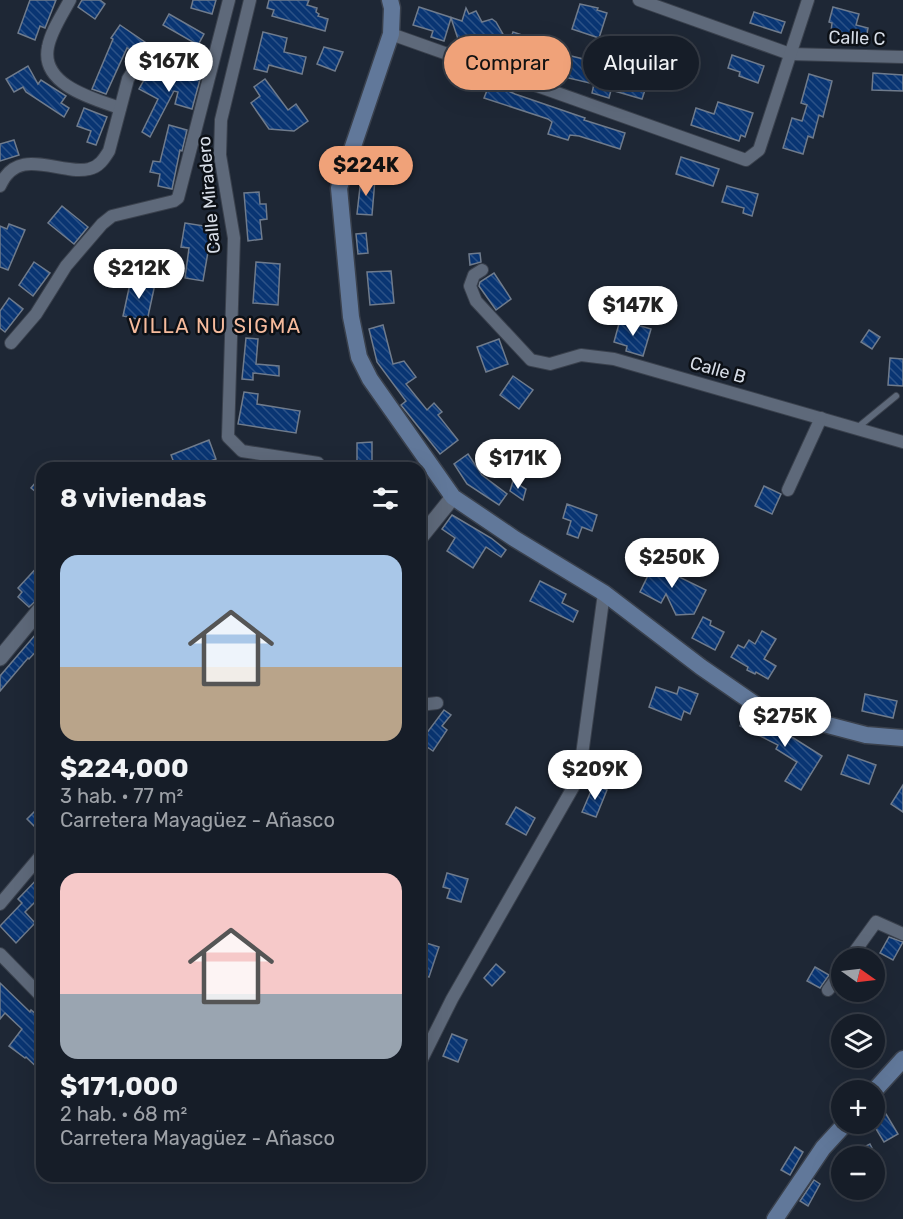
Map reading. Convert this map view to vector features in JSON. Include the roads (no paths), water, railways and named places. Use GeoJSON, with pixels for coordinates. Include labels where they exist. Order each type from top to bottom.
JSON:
{"type":"FeatureCollection","features":[{"type":"Feature","properties":{"kind":"main road"},"geometry":{"type":"LineString","coordinates":[[390,0],[391,34],[339,189],[351,317],[359,357],[370,379],[453,497],[515,539],[604,593],[701,668],[759,707],[866,735],[903,738]]}},
{"type":"Feature","properties":{"kind":"main road"},"geometry":{"type":"LineString","coordinates":[[884,1080],[903,1059]]}},
{"type":"Feature","properties":{"kind":"main road"},"geometry":{"type":"LineString","coordinates":[[776,1219],[824,1148],[836,1134]]}},
{"type":"Feature","properties":{"kind":"street"},"geometry":{"type":"LineString","coordinates":[[69,0],[48,46],[49,66],[56,77],[69,87],[120,108]]}},
{"type":"Feature","properties":{"kind":"street"},"geometry":{"type":"LineString","coordinates":[[11,343],[36,314],[66,266],[102,224],[112,216],[174,201],[178,198],[229,0]]}},
{"type":"Feature","properties":{"kind":"street","name":"Calle Miradero"},"geometry":{"type":"LineString","coordinates":[[250,0],[221,120],[220,155],[234,238],[228,436],[242,450],[312,462]]}},
{"type":"Feature","properties":{"kind":"street","name":"Calle C"},"geometry":{"type":"LineString","coordinates":[[639,0],[790,54],[903,57]]}},
{"type":"Feature","properties":{"kind":"street"},"geometry":{"type":"LineString","coordinates":[[391,34],[746,160],[759,150],[808,0]]}},
{"type":"Feature","properties":{"kind":"street"},"geometry":{"type":"LineString","coordinates":[[0,186],[9,171],[36,163],[81,170],[90,169],[104,160],[109,151],[128,79],[138,67],[212,62]]}},
{"type":"Feature","properties":{"kind":"street","name":"Calle B"},"geometry":{"type":"LineString","coordinates":[[482,270],[474,275],[470,286],[476,301],[531,360],[550,364],[581,355],[614,359],[903,442]]}},
{"type":"Feature","properties":{"kind":"street"},"geometry":{"type":"LineString","coordinates":[[788,490],[821,418]]}},
{"type":"Feature","properties":{"kind":"street"},"geometry":{"type":"LineString","coordinates":[[426,531],[453,497]]}},
{"type":"Feature","properties":{"kind":"street"},"geometry":{"type":"LineString","coordinates":[[426,1051],[452,999],[579,777],[604,593]]}},
{"type":"Feature","properties":{"kind":"street"},"geometry":{"type":"LineString","coordinates":[[0,658],[36,615]]}},
{"type":"Feature","properties":{"kind":"street"},"geometry":{"type":"LineString","coordinates":[[426,704],[436,703]]}},
{"type":"Feature","properties":{"kind":"street"},"geometry":{"type":"LineString","coordinates":[[0,904],[36,861]]}},
{"type":"Feature","properties":{"kind":"street"},"geometry":{"type":"LineString","coordinates":[[857,948],[876,922],[903,934]]}},
{"type":"Feature","properties":{"kind":"street"},"geometry":{"type":"LineString","coordinates":[[0,954],[36,991]]}},
{"type":"Feature","properties":{"kind":"street"},"geometry":{"type":"LineString","coordinates":[[828,990],[831,986]]}},
{"type":"Feature","properties":{"kind":"lane"},"geometry":{"type":"LineString","coordinates":[[857,428],[896,396]]}},
{"type":"Feature","properties":{"kind":"district","name":"VILLA NU SIGMA"},"geometry":{"type":"Point","coordinates":[215,326]}}]}
